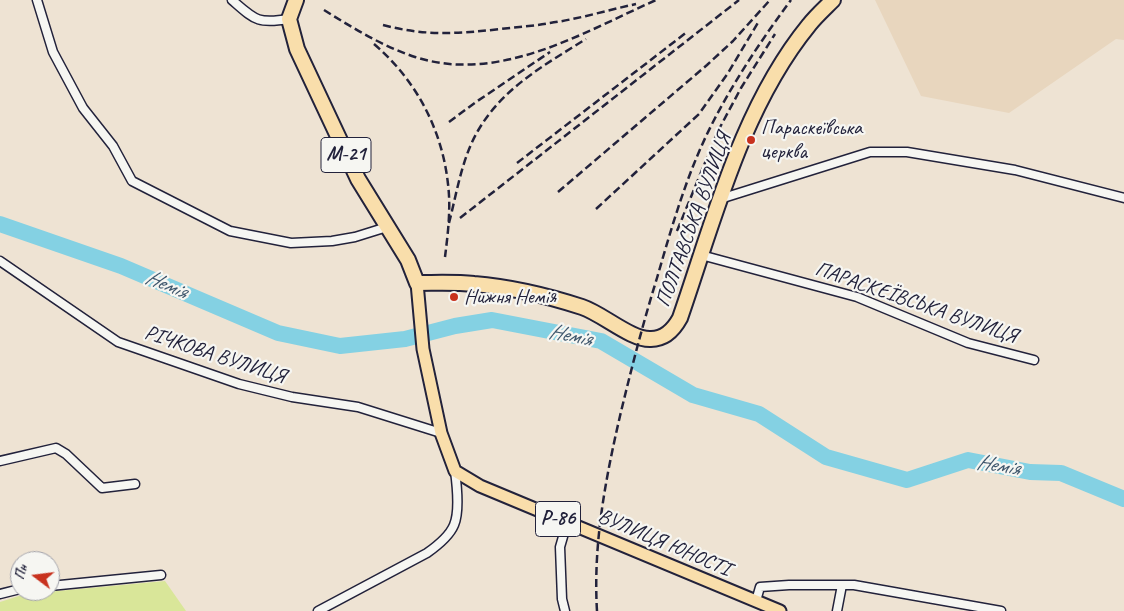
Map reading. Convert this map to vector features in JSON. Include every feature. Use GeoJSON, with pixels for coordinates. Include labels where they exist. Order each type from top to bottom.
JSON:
{"type":"FeatureCollection","features":[{"type":"Feature","properties":{"kind":"highway"},"geometry":{"type":"LineString","coordinates":[[289,19],[296,0]]}},
{"type":"Feature","properties":{"kind":"highway","name":"ПОЛТАВСЬКА ВУЛИЦЯ"},"geometry":{"type":"LineString","coordinates":[[417,283],[475,284],[546,297],[585,308],[636,336],[651,339],[660,338],[669,333],[680,318],[720,199],[756,109],[773,79],[809,25],[833,0]]}},
{"type":"Feature","properties":{"kind":"highway","name":"М-21"},"geometry":{"type":"LineString","coordinates":[[289,19],[297,49],[336,135],[358,179],[408,260],[417,283]]}},
{"type":"Feature","properties":{"kind":"main road"},"geometry":{"type":"LineString","coordinates":[[417,283],[423,349],[440,433],[455,471]]}},
{"type":"Feature","properties":{"kind":"main road","name":"ВУЛИЦЯ ЮНОСТІ"},"geometry":{"type":"LineString","coordinates":[[455,471],[480,486],[780,611]]}},
{"type":"Feature","properties":{"kind":"street"},"geometry":{"type":"LineString","coordinates":[[37,0],[53,52],[82,108],[113,146],[132,181],[230,231],[291,243],[332,241],[356,237],[387,227]]}},
{"type":"Feature","properties":{"kind":"street"},"geometry":{"type":"LineString","coordinates":[[232,0],[252,18],[269,22],[289,19]]}},
{"type":"Feature","properties":{"kind":"street"},"geometry":{"type":"LineString","coordinates":[[720,199],[870,152],[906,152],[1014,170],[1124,198]]}},
{"type":"Feature","properties":{"kind":"street","name":"ПАРАСКЕЇВСЬКА ВУЛИЦЯ"},"geometry":{"type":"LineString","coordinates":[[701,255],[857,297],[968,343],[1034,360]]}},
{"type":"Feature","properties":{"kind":"street","name":"РІЧКОВА ВУЛИЦЯ"},"geometry":{"type":"LineString","coordinates":[[0,261],[118,342],[239,384],[292,397],[358,407],[440,433]]}},
{"type":"Feature","properties":{"kind":"street"},"geometry":{"type":"LineString","coordinates":[[0,461],[56,448],[66,454],[102,488],[135,484]]}},
{"type":"Feature","properties":{"kind":"street"},"geometry":{"type":"LineString","coordinates":[[318,611],[427,554],[442,542],[454,525],[459,494],[455,471]]}},
{"type":"Feature","properties":{"kind":"street"},"geometry":{"type":"LineString","coordinates":[[565,611],[562,599],[560,547],[567,523]]}},
{"type":"Feature","properties":{"kind":"street"},"geometry":{"type":"LineString","coordinates":[[60,585],[161,575]]}},
{"type":"Feature","properties":{"kind":"street"},"geometry":{"type":"LineString","coordinates":[[837,611],[842,585]]}},
{"type":"Feature","properties":{"kind":"street"},"geometry":{"type":"LineString","coordinates":[[756,601],[760,587],[854,585],[1001,611]]}},
{"type":"Feature","properties":{"kind":"shaded area"},"geometry":{"type":"Polygon","coordinates":[[[875,0],[1124,0],[1124,40],[1116,39],[1009,113],[921,96],[875,0]]]}},
{"type":"Feature","properties":{"kind":"green space"},"geometry":{"type":"Polygon","coordinates":[[[165,581],[186,611],[0,611],[0,602],[10,599],[10,601],[60,601],[60,591],[165,581]]]}},
{"type":"Feature","properties":{"kind":"waterway","name":"Немія"},"geometry":{"type":"LineString","coordinates":[[0,224],[121,266],[278,333],[340,346],[405,339],[455,326],[492,320],[601,341],[693,395],[759,414],[826,457],[907,480],[968,460],[1030,472],[1061,473],[1124,499]]}},
{"type":"Feature","properties":{"kind":"railway"},"geometry":{"type":"LineString","coordinates":[[324,10],[379,42],[403,53],[446,64],[478,64],[509,60],[539,51],[599,27],[656,0]]}},
{"type":"Feature","properties":{"kind":"railway"},"geometry":{"type":"LineString","coordinates":[[460,218],[739,0]]}},
{"type":"Feature","properties":{"kind":"railway"},"geometry":{"type":"LineString","coordinates":[[558,192],[707,65],[733,41],[770,0]]}},
{"type":"Feature","properties":{"kind":"railway"},"geometry":{"type":"LineString","coordinates":[[597,611],[596,586],[601,513],[610,465],[637,347],[674,219],[695,161],[712,124],[749,60],[791,0]]}},
{"type":"Feature","properties":{"kind":"railway"},"geometry":{"type":"LineString","coordinates":[[383,25],[413,31],[441,33],[470,32],[532,26],[583,17],[636,4]]}},
{"type":"Feature","properties":{"kind":"railway"},"geometry":{"type":"LineString","coordinates":[[596,209],[699,114],[728,73],[759,21]]}},
{"type":"Feature","properties":{"kind":"railway"},"geometry":{"type":"LineString","coordinates":[[517,163],[687,32]]}},
{"type":"Feature","properties":{"kind":"railway"},"geometry":{"type":"LineString","coordinates":[[677,231],[718,131],[741,88],[775,34]]}},
{"type":"Feature","properties":{"kind":"railway"},"geometry":{"type":"LineString","coordinates":[[449,223],[468,151],[489,114],[513,89],[527,78],[586,39]]}},
{"type":"Feature","properties":{"kind":"railway"},"geometry":{"type":"LineString","coordinates":[[374,44],[389,58],[414,90],[425,107],[440,144],[449,193],[449,220],[445,257]]}},
{"type":"Feature","properties":{"kind":"railway"},"geometry":{"type":"LineString","coordinates":[[449,122],[550,52]]}},
{"type":"Feature","properties":{"kind":"place","name":"Параскеївська церква"},"geometry":{"type":"Point","coordinates":[751,140]}},
{"type":"Feature","properties":{"kind":"place","name":"Нижня Немія"},"geometry":{"type":"Point","coordinates":[454,297]}}]}
